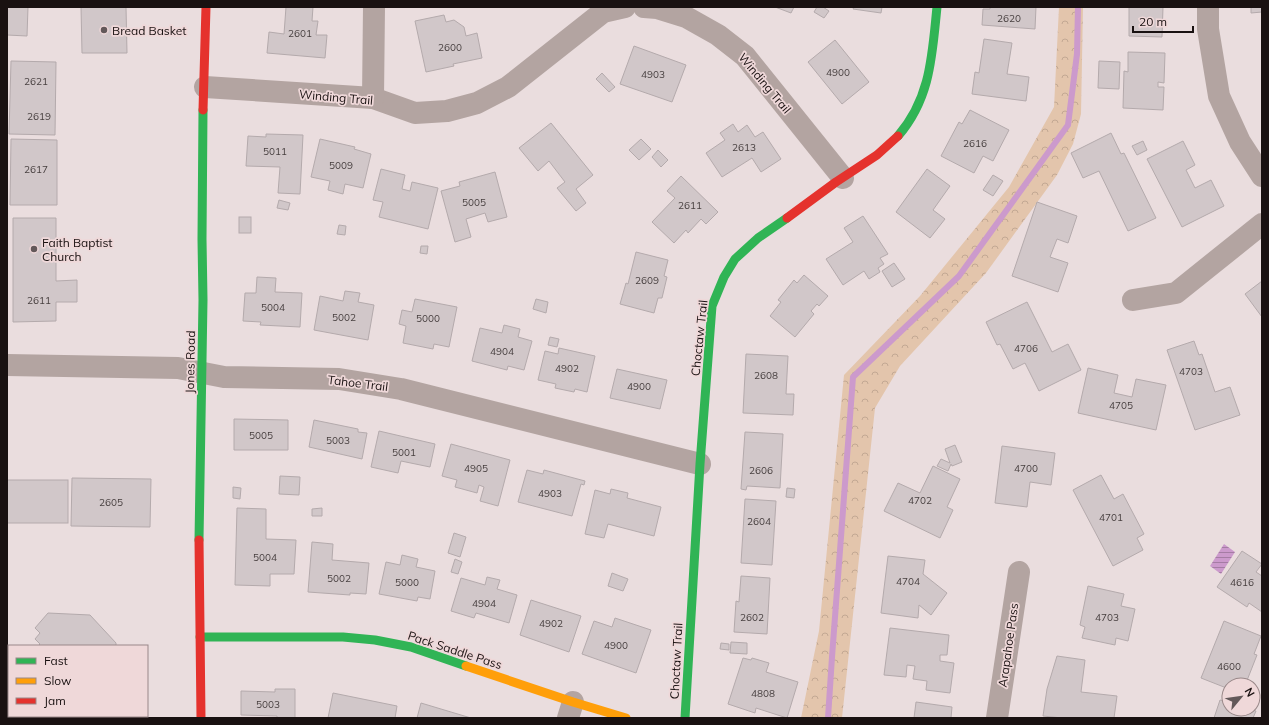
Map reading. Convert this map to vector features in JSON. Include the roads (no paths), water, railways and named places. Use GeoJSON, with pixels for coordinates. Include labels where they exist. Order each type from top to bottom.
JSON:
{"type":"FeatureCollection","features":[{"type":"Feature","properties":{"kind":"street","name":"Jones Road"},"geometry":{"type":"LineString","coordinates":[[201,718],[199,511],[203,300],[203,125],[206,7]]}},
{"type":"Feature","properties":{"kind":"street"},"geometry":{"type":"LineString","coordinates":[[373,98],[374,7]]}},
{"type":"Feature","properties":{"kind":"street","name":"Winding Trail"},"geometry":{"type":"LineString","coordinates":[[205,87],[373,98],[415,113],[446,111],[477,103],[508,87],[603,12],[625,7]]}},
{"type":"Feature","properties":{"kind":"street","name":"Winding Trail"},"geometry":{"type":"LineString","coordinates":[[644,7],[657,8],[686,17],[718,35],[745,56],[843,178]]}},
{"type":"Feature","properties":{"kind":"street","name":"Choctaw Trail"},"geometry":{"type":"LineString","coordinates":[[685,718],[700,464],[712,306],[718,285],[730,266],[748,246],[843,178],[866,164],[893,143],[909,123],[916,111],[928,79],[937,7]]}},
{"type":"Feature","properties":{"kind":"street"},"geometry":{"type":"LineString","coordinates":[[1208,7],[1208,29],[1219,96],[1240,142],[1262,176]]}},
{"type":"Feature","properties":{"kind":"street"},"geometry":{"type":"LineString","coordinates":[[1132,300],[1176,293],[1262,224]]}},
{"type":"Feature","properties":{"kind":"street","name":"Tahoe Trail"},"geometry":{"type":"LineString","coordinates":[[7,365],[178,368],[224,376],[339,379],[401,389],[700,464]]}},
{"type":"Feature","properties":{"kind":"street","name":"Arapahoe Pass"},"geometry":{"type":"LineString","coordinates":[[997,718],[1019,572]]}},
{"type":"Feature","properties":{"kind":"street","name":"Pack Saddle Pass"},"geometry":{"type":"LineString","coordinates":[[200,637],[343,637],[375,640],[411,647],[570,710],[626,718]]}},
{"type":"Feature","properties":{"kind":"waterway"},"geometry":{"type":"LineString","coordinates":[[828,718],[853,377],[959,276],[1068,125],[1077,54],[1078,7]]}},
{"type":"Feature","properties":{"kind":"place","name":"Bread Basket"},"geometry":{"type":"Point","coordinates":[104,30]}},
{"type":"Feature","properties":{"kind":"place","name":"Faith Baptist Church"},"geometry":{"type":"Point","coordinates":[34,249]}}]}
